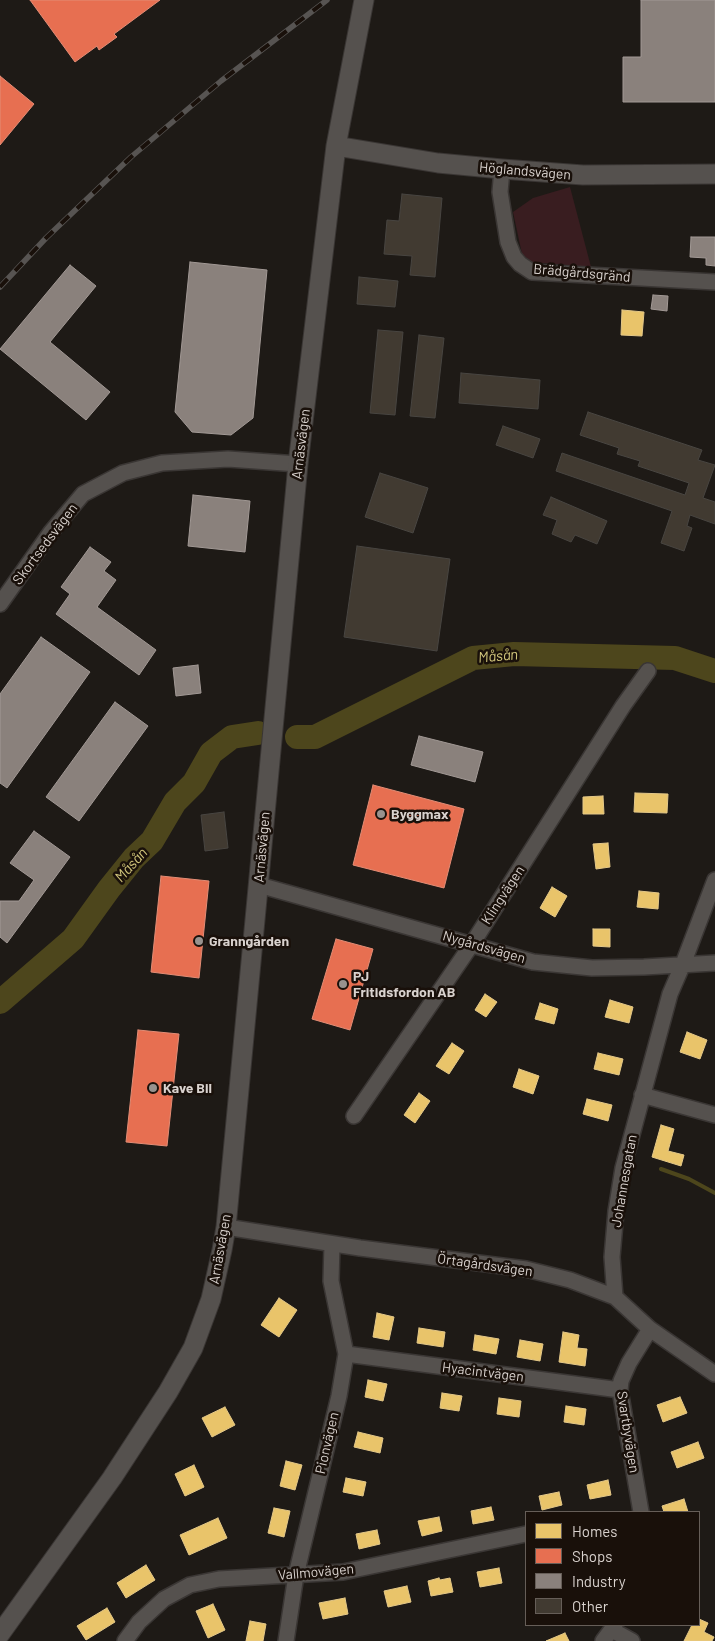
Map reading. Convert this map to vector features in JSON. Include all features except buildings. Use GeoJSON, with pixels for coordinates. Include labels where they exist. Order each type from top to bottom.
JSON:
{"type":"FeatureCollection","features":[{"type":"Feature","properties":{"kind":"street","name":"Arnäsvägen"},"geometry":{"type":"LineString","coordinates":[[0,1634],[112,1478],[164,1400],[193,1348],[211,1298],[226,1227],[298,464],[336,146],[364,0]]}},
{"type":"Feature","properties":{"kind":"street","name":"Höglandsvägen"},"geometry":{"type":"LineString","coordinates":[[336,146],[438,163],[583,175],[715,174]]}},
{"type":"Feature","properties":{"kind":"street","name":"Brädgårdsgränd"},"geometry":{"type":"LineString","coordinates":[[502,169],[500,192],[508,242],[514,257],[520,264],[532,272],[715,282]]}},
{"type":"Feature","properties":{"kind":"street","name":"Skortsedsvägen"},"geometry":{"type":"LineString","coordinates":[[0,604],[51,532],[83,494],[123,473],[162,463],[228,459],[298,464]]}},
{"type":"Feature","properties":{"kind":"street","name":"Klingvägen"},"geometry":{"type":"LineString","coordinates":[[354,1116],[472,944],[623,706],[648,671]]}},
{"type":"Feature","properties":{"kind":"street","name":"Johannesgatan"},"geometry":{"type":"LineString","coordinates":[[615,1297],[612,1257],[616,1211],[623,1168],[670,994],[715,880]]}},
{"type":"Feature","properties":{"kind":"street","name":"Nygårdsvägen"},"geometry":{"type":"LineString","coordinates":[[258,885],[533,962],[592,968],[715,963]]}},
{"type":"Feature","properties":{"kind":"street"},"geometry":{"type":"LineString","coordinates":[[642,1095],[715,1115]]}},
{"type":"Feature","properties":{"kind":"street","name":"Örtagårdsvägen"},"geometry":{"type":"LineString","coordinates":[[226,1227],[332,1244],[526,1270],[570,1280],[615,1297],[650,1329],[715,1374]]}},
{"type":"Feature","properties":{"kind":"street","name":"Pionvägen"},"geometry":{"type":"LineString","coordinates":[[286,1641],[296,1575],[346,1354],[331,1281],[332,1244]]}},
{"type":"Feature","properties":{"kind":"street","name":"Svartbyvägen"},"geometry":{"type":"LineString","coordinates":[[637,1511],[620,1390],[621,1381],[629,1363],[650,1329]]}},
{"type":"Feature","properties":{"kind":"street","name":"Hyacintvägen"},"geometry":{"type":"LineString","coordinates":[[346,1354],[620,1390]]}},
{"type":"Feature","properties":{"kind":"street","name":"Vallmovägen"},"geometry":{"type":"LineString","coordinates":[[125,1641],[139,1622],[164,1599],[190,1585],[220,1579],[343,1572],[525,1534]]}},
{"type":"Feature","properties":{"kind":"street"},"geometry":{"type":"LineString","coordinates":[[610,1632],[632,1641]]}},
{"type":"Feature","properties":{"kind":"shaded area"},"geometry":{"type":"Polygon","coordinates":[[[570,187],[591,267],[531,262],[522,254],[513,212],[533,198],[570,187]]]}},
{"type":"Feature","properties":{"kind":"waterway","name":"Måsån"},"geometry":{"type":"LineString","coordinates":[[297,737],[315,737],[473,658],[514,654],[675,658],[715,671]]}},
{"type":"Feature","properties":{"kind":"waterway","name":"Måsån"},"geometry":{"type":"LineString","coordinates":[[0,1002],[73,939],[109,889],[134,858],[152,841],[175,802],[194,783],[211,753],[232,737],[258,733]]}},
{"type":"Feature","properties":{"kind":"waterway"},"geometry":{"type":"LineString","coordinates":[[661,1169],[689,1179],[715,1193]]}},
{"type":"Feature","properties":{"kind":"railway"},"geometry":{"type":"LineString","coordinates":[[0,287],[46,238],[131,157],[221,81],[327,0]]}},
{"type":"Feature","properties":{"kind":"place","name":"Byggmax"},"geometry":{"type":"Point","coordinates":[381,814]}},
{"type":"Feature","properties":{"kind":"place","name":"Granngården"},"geometry":{"type":"Point","coordinates":[199,941]}},
{"type":"Feature","properties":{"kind":"place","name":"PJ Fritidsfordon AB"},"geometry":{"type":"Point","coordinates":[343,984]}},
{"type":"Feature","properties":{"kind":"place","name":"Kave Bil"},"geometry":{"type":"Point","coordinates":[153,1088]}}]}
